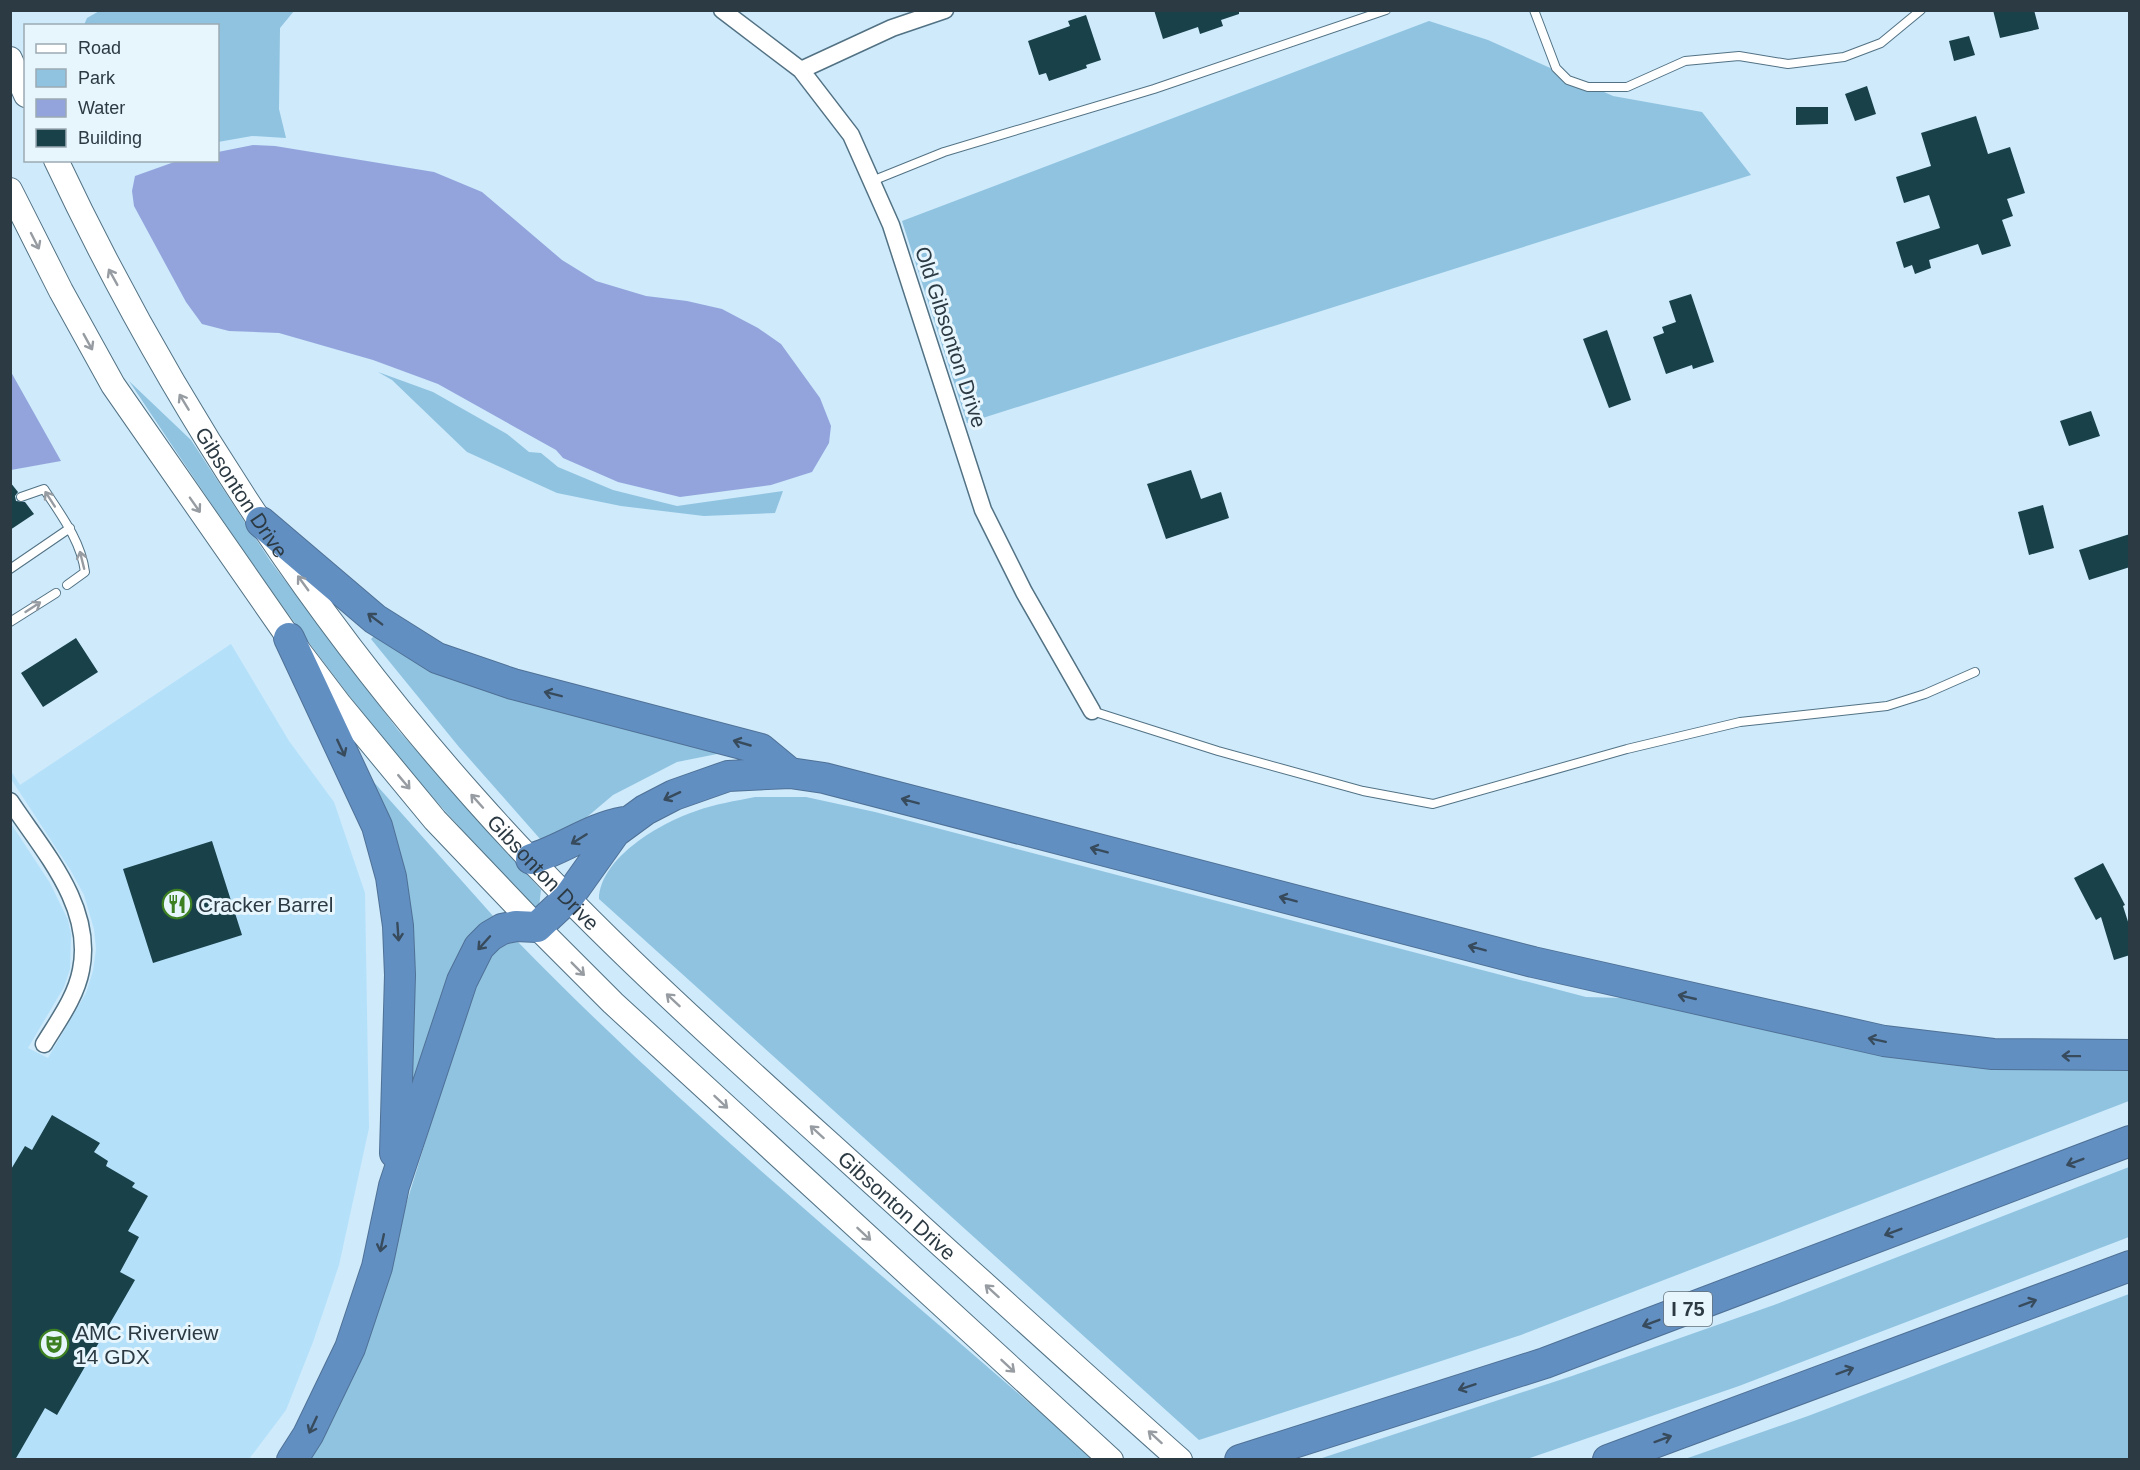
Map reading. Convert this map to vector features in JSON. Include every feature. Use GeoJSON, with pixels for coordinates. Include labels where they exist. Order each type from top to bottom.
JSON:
{"type":"FeatureCollection","features":[{"type":"Feature","properties":{"kind":"highway"},"geometry":{"type":"LineString","coordinates":[[261,522],[375,620],[437,658],[513,684],[761,748],[790,774]]}},
{"type":"Feature","properties":{"kind":"highway"},"geometry":{"type":"LineString","coordinates":[[289,638],[377,826],[391,877],[398,926],[400,975],[394,1186]]}},
{"type":"Feature","properties":{"kind":"highway"},"geometry":{"type":"LineString","coordinates":[[531,859],[555,852],[598,829],[627,821],[674,795],[728,776],[790,774],[824,778],[1533,962],[1884,1041],[1993,1054],[2130,1055]]}},
{"type":"Feature","properties":{"kind":"highway"},"geometry":{"type":"LineString","coordinates":[[292,1460],[308,1435],[350,1348],[376,1267],[394,1186],[462,981],[479,947],[502,929],[537,927],[568,898],[597,854],[627,821]]}},
{"type":"Feature","properties":{"kind":"highway","name":"I 75"},"geometry":{"type":"LineString","coordinates":[[1240,1460],[1545,1363],[2130,1141]]}},
{"type":"Feature","properties":{"kind":"highway"},"geometry":{"type":"LineString","coordinates":[[1608,1460],[2130,1266]]}},
{"type":"Feature","properties":{"kind":"main road"},"geometry":{"type":"LineString","coordinates":[[10,59],[24,90]]}},
{"type":"Feature","properties":{"kind":"main road","name":"Gibsonton Drive"},"geometry":{"type":"LineString","coordinates":[[57,162],[110,271],[162,365],[261,522],[302,581],[399,707],[477,801],[630,960],[1180,1460]]}},
{"type":"Feature","properties":{"kind":"main road","name":"Gibsonton Drive"},"geometry":{"type":"LineString","coordinates":[[10,190],[60,291],[113,385],[289,638],[340,705],[435,820],[537,927],[622,1011],[1111,1460]]}},
{"type":"Feature","properties":{"kind":"street","name":"Old Gibsonton Drive"},"geometry":{"type":"LineString","coordinates":[[722,10],[801,70],[851,135],[891,225],[983,510],[1024,592],[1092,711]]}},
{"type":"Feature","properties":{"kind":"street"},"geometry":{"type":"LineString","coordinates":[[801,70],[892,28],[945,10]]}},
{"type":"Feature","properties":{"kind":"street"},"geometry":{"type":"LineString","coordinates":[[10,801],[63,882],[76,908],[83,932],[81,970],[75,991],[44,1044]]}},
{"type":"Feature","properties":{"kind":"lane"},"geometry":{"type":"LineString","coordinates":[[872,182],[944,152],[1154,89],[1386,10]]}},
{"type":"Feature","properties":{"kind":"lane"},"geometry":{"type":"LineString","coordinates":[[1534,10],[1556,68],[1568,80],[1588,87],[1627,87],[1685,61],[1739,56],[1788,64],[1844,57],[1881,43],[1921,10]]}},
{"type":"Feature","properties":{"kind":"lane"},"geometry":{"type":"LineString","coordinates":[[21,497],[44,489],[70,528],[83,557],[85,572],[67,585]]}},
{"type":"Feature","properties":{"kind":"lane"},"geometry":{"type":"LineString","coordinates":[[10,569],[70,528]]}},
{"type":"Feature","properties":{"kind":"lane"},"geometry":{"type":"LineString","coordinates":[[10,622],[56,593]]}},
{"type":"Feature","properties":{"kind":"lane"},"geometry":{"type":"LineString","coordinates":[[1092,711],[1142,729],[1341,785],[1433,804],[1628,749],[1740,722],[1887,706],[1925,694],[1976,672]]}},
{"type":"Feature","properties":{"kind":"shaded area"},"geometry":{"type":"Polygon","coordinates":[[[231,644],[289,741],[334,802],[365,893],[369,1128],[339,1265],[313,1342],[286,1410],[249,1459],[11,1459],[10,822],[50,883],[68,920],[71,934],[70,969],[64,987],[28,1048],[48,1058],[86,993],[93,971],[96,949],[94,929],[84,895],[11,779],[11,771],[20,785],[231,644]]]}},
{"type":"Feature","properties":{"kind":"green space"},"geometry":{"type":"Polygon","coordinates":[[[101,10],[294,11],[280,28],[279,109],[286,138],[252,136],[219,142],[219,24],[84,24],[87,18],[101,10]]]}},
{"type":"Feature","properties":{"kind":"green space"},"geometry":{"type":"Polygon","coordinates":[[[1429,21],[1488,40],[1613,96],[1702,112],[1751,175],[967,423],[902,221],[1429,21]]]}},
{"type":"Feature","properties":{"kind":"green space"},"geometry":{"type":"Polygon","coordinates":[[[378,372],[433,392],[507,434],[529,452],[541,453],[558,467],[613,490],[677,506],[783,491],[775,513],[704,516],[621,506],[557,493],[467,452],[392,380],[378,372]]]}},
{"type":"Feature","properties":{"kind":"green space"},"geometry":{"type":"Polygon","coordinates":[[[129,381],[191,440],[271,562],[398,730],[541,890],[539,907],[536,909],[441,807],[348,694],[272,591],[129,381]]]}},
{"type":"Feature","properties":{"kind":"green space"},"geometry":{"type":"Polygon","coordinates":[[[377,633],[722,753],[677,762],[613,795],[574,828],[541,840],[459,747],[371,639],[377,633]]]}},
{"type":"Feature","properties":{"kind":"green space"},"geometry":{"type":"Polygon","coordinates":[[[371,779],[494,917],[412,1108],[371,779]]]}},
{"type":"Feature","properties":{"kind":"green space"},"geometry":{"type":"Polygon","coordinates":[[[755,797],[806,797],[875,812],[1586,997],[1692,1000],[2129,1063],[2129,1101],[1521,1335],[1199,1440],[599,899],[602,884],[610,870],[621,856],[650,833],[696,811],[755,797]]]}},
{"type":"Feature","properties":{"kind":"green space"},"geometry":{"type":"Polygon","coordinates":[[[517,941],[656,1076],[727,1141],[1093,1459],[303,1460],[378,1296],[479,967],[503,942],[517,941]]]}},
{"type":"Feature","properties":{"kind":"green space"},"geometry":{"type":"Polygon","coordinates":[[[2129,1167],[2129,1237],[1739,1386],[1527,1459],[1319,1459],[1572,1376],[1774,1305],[2129,1167]]]}},
{"type":"Feature","properties":{"kind":"green space"},"geometry":{"type":"Polygon","coordinates":[[[2129,1294],[2129,1459],[1685,1459],[1808,1416],[2129,1294]]]}},
{"type":"Feature","properties":{"kind":"water"},"geometry":{"type":"Polygon","coordinates":[[[253,145],[275,146],[434,172],[482,192],[562,260],[596,281],[646,296],[687,301],[722,309],[758,328],[781,344],[820,398],[831,426],[829,443],[812,472],[771,485],[680,497],[618,482],[563,458],[556,450],[438,384],[373,360],[279,333],[229,331],[202,324],[186,302],[134,206],[132,191],[135,176],[174,162],[219,162],[219,152],[253,145]]]}},
{"type":"Feature","properties":{"kind":"water"},"geometry":{"type":"Polygon","coordinates":[[[11,372],[61,461],[11,470],[11,372]]]}},
{"type":"Feature","properties":{"kind":"building"},"geometry":{"type":"Polygon","coordinates":[[[1154,10],[1239,10],[1239,14],[1221,20],[1223,26],[1200,34],[1198,27],[1163,39],[1154,10]]]}},
{"type":"Feature","properties":{"kind":"building"},"geometry":{"type":"Polygon","coordinates":[[[1993,10],[2034,10],[2039,29],[2000,38],[1993,10]]]}},
{"type":"Feature","properties":{"kind":"building"},"geometry":{"type":"Polygon","coordinates":[[[1086,15],[1101,60],[1086,65],[1087,68],[1049,81],[1046,73],[1039,75],[1028,41],[1070,26],[1068,21],[1086,15]]]}},
{"type":"Feature","properties":{"kind":"building"},"geometry":{"type":"Polygon","coordinates":[[[1969,36],[1975,55],[1954,61],[1949,41],[1969,36]]]}},
{"type":"Feature","properties":{"kind":"building"},"geometry":{"type":"Polygon","coordinates":[[[1867,86],[1876,114],[1855,121],[1845,94],[1867,86]]]}},
{"type":"Feature","properties":{"kind":"building"},"geometry":{"type":"Polygon","coordinates":[[[1796,107],[1828,107],[1828,124],[1796,125],[1796,107]]]}},
{"type":"Feature","properties":{"kind":"building"},"geometry":{"type":"Polygon","coordinates":[[[1976,116],[1988,154],[2010,147],[2025,193],[2007,199],[2013,216],[2002,220],[2011,246],[1982,255],[1978,244],[1929,260],[1931,268],[1915,274],[1912,265],[1904,268],[1896,242],[1940,228],[1929,195],[1904,203],[1896,177],[1931,166],[1921,133],[1976,116]]]}},
{"type":"Feature","properties":{"kind":"building"},"geometry":{"type":"Polygon","coordinates":[[[1691,294],[1714,362],[1693,369],[1692,365],[1666,374],[1653,337],[1664,333],[1662,327],[1676,322],[1669,301],[1691,294]]]}},
{"type":"Feature","properties":{"kind":"building"},"geometry":{"type":"Polygon","coordinates":[[[1607,330],[1631,400],[1609,408],[1583,339],[1607,330]]]}},
{"type":"Feature","properties":{"kind":"building"},"geometry":{"type":"Polygon","coordinates":[[[2091,411],[2100,436],[2069,446],[2060,421],[2091,411]]]}},
{"type":"Feature","properties":{"kind":"building"},"geometry":{"type":"Polygon","coordinates":[[[1191,470],[1201,499],[1221,492],[1229,518],[1166,539],[1147,484],[1191,470]]]}},
{"type":"Feature","properties":{"kind":"building"},"geometry":{"type":"Polygon","coordinates":[[[10,482],[18,492],[15,496],[16,501],[25,502],[34,514],[10,530],[10,482]]]}},
{"type":"Feature","properties":{"kind":"building"},"geometry":{"type":"Polygon","coordinates":[[[2043,505],[2054,548],[2029,555],[2018,512],[2043,505]]]}},
{"type":"Feature","properties":{"kind":"building"},"geometry":{"type":"Polygon","coordinates":[[[2130,534],[2130,567],[2089,580],[2079,550],[2130,534]]]}},
{"type":"Feature","properties":{"kind":"building"},"geometry":{"type":"Polygon","coordinates":[[[76,638],[98,672],[43,707],[21,673],[76,638]]]}},
{"type":"Feature","properties":{"kind":"building","name":"Cracker Barrel"},"geometry":{"type":"Polygon","coordinates":[[[212,841],[242,935],[153,963],[123,869],[212,841]]]}},
{"type":"Feature","properties":{"kind":"building"},"geometry":{"type":"Polygon","coordinates":[[[2103,863],[2125,905],[2123,906],[2130,928],[2130,955],[2114,960],[2101,917],[2096,920],[2074,878],[2103,863]]]}},
{"type":"Feature","properties":{"kind":"building","name":"AMC Riverview 14 GDX"},"geometry":{"type":"Polygon","coordinates":[[[52,1115],[100,1143],[94,1152],[108,1161],[106,1166],[135,1183],[132,1187],[148,1196],[128,1231],[139,1237],[120,1272],[135,1280],[57,1415],[45,1408],[15,1460],[10,1460],[10,1171],[25,1146],[32,1150],[52,1115]]]}},
{"type":"Feature","properties":{"kind":"place","name":"Cracker Barrel"},"geometry":{"type":"Point","coordinates":[177,904]}},
{"type":"Feature","properties":{"kind":"place","name":"AMC Riverview 14 GDX"},"geometry":{"type":"Point","coordinates":[54,1344]}}]}
